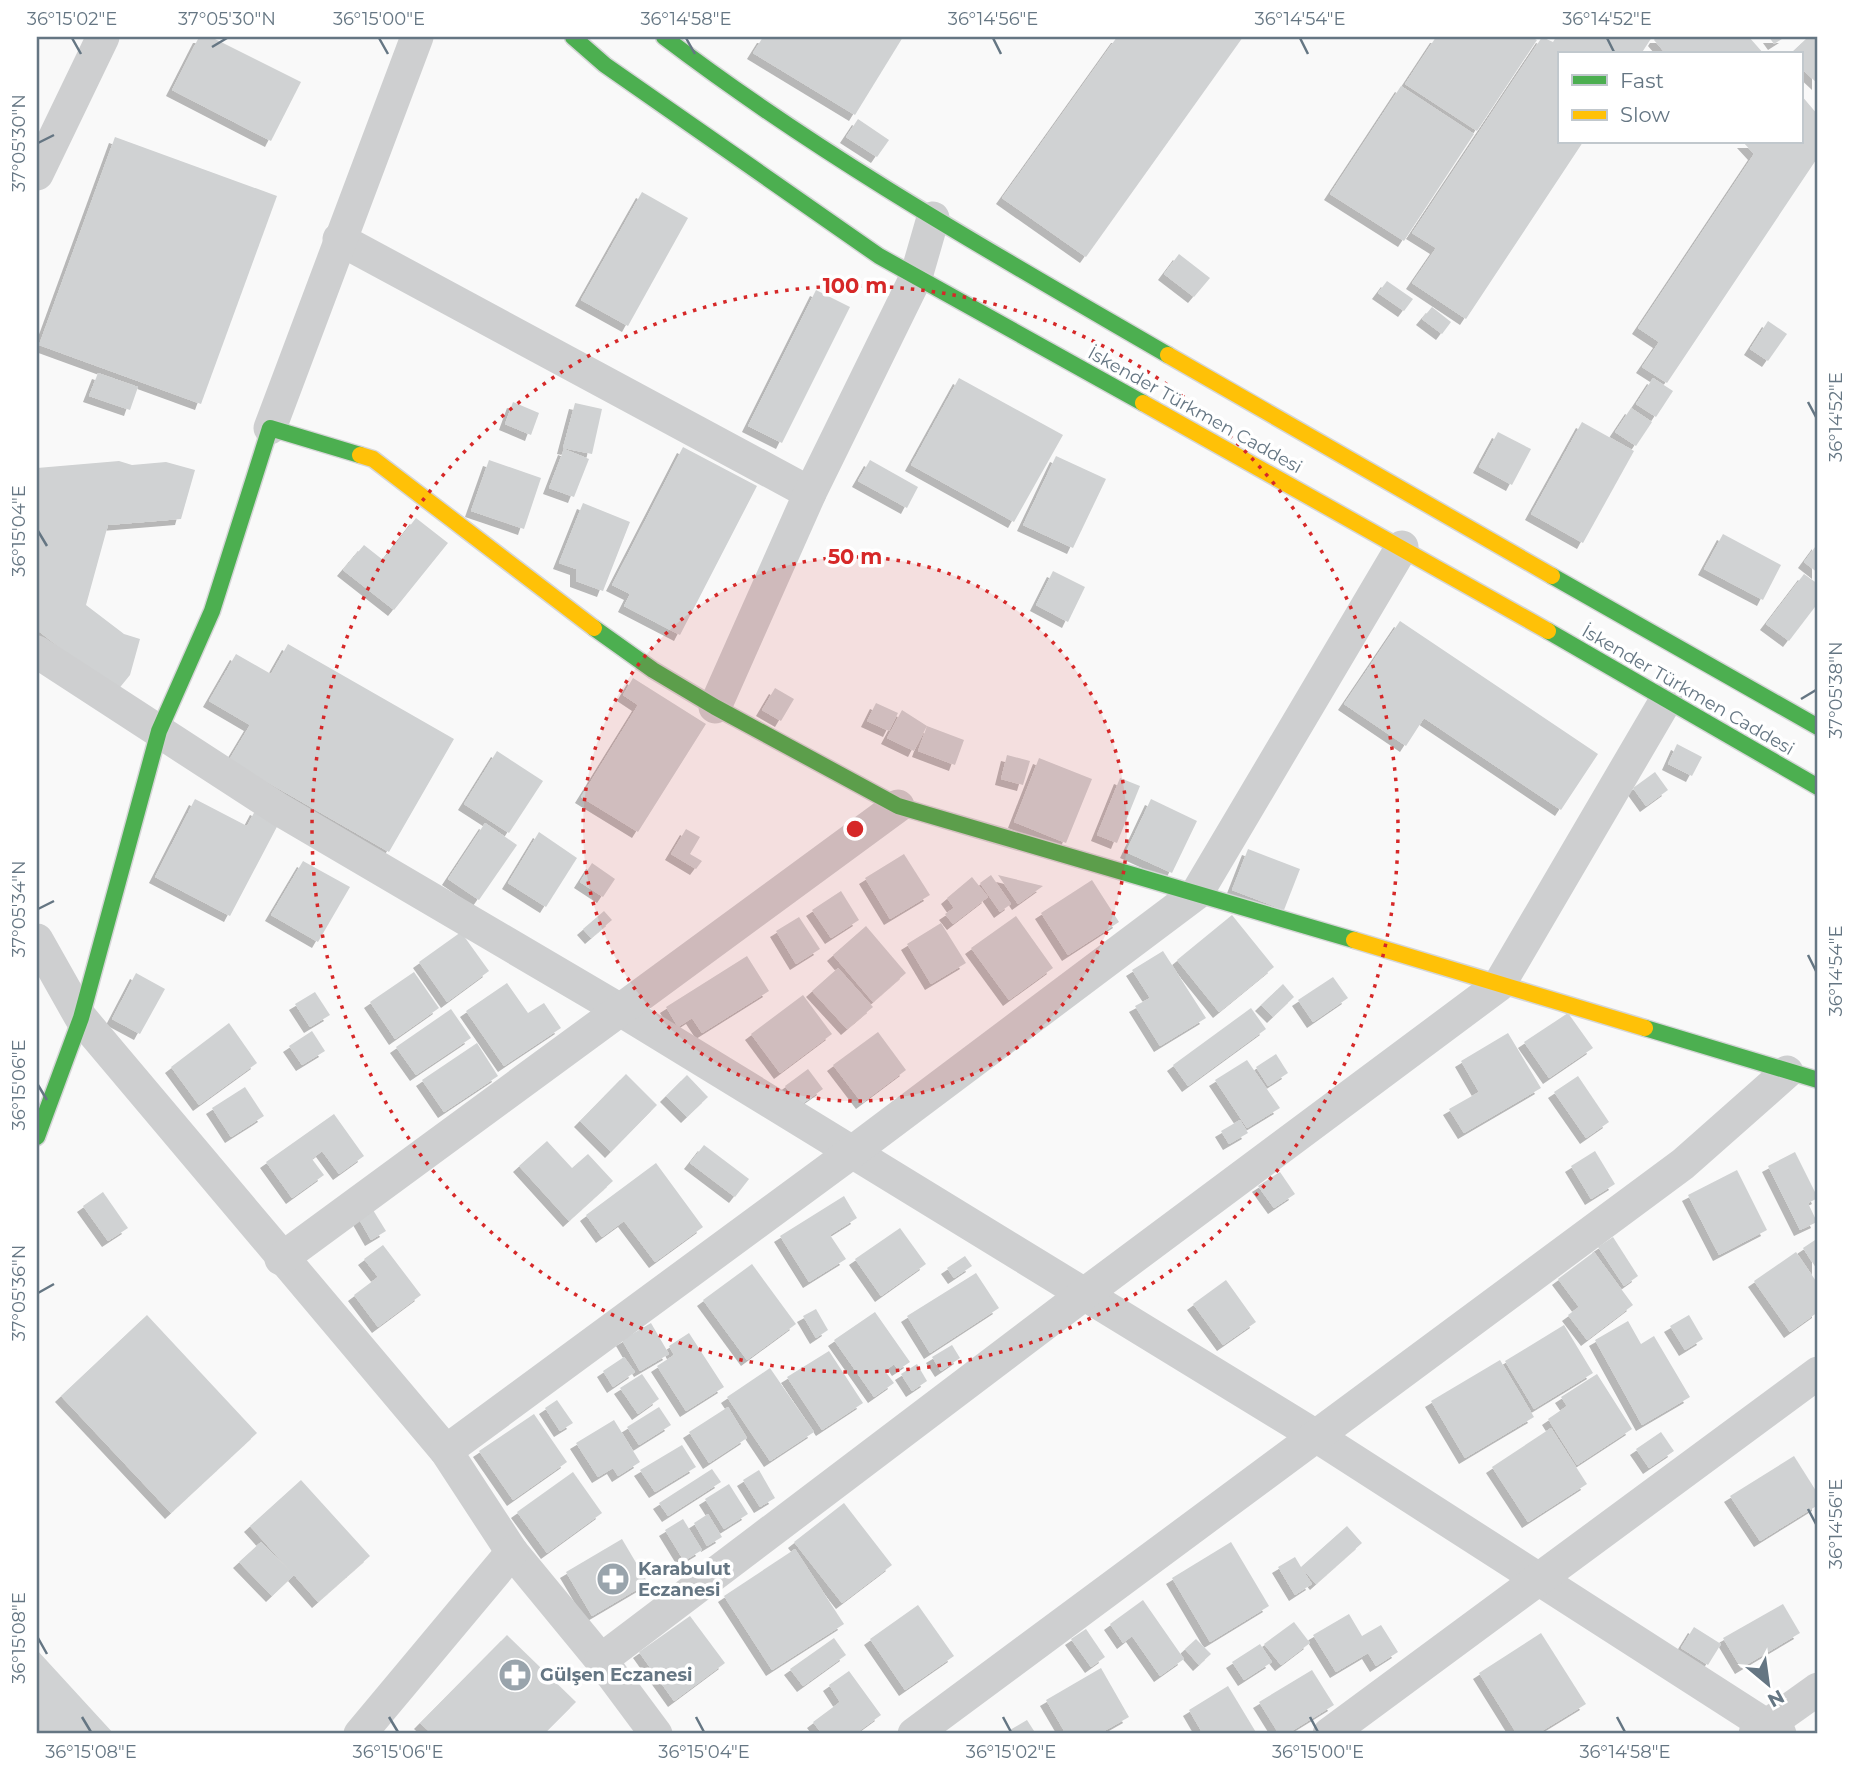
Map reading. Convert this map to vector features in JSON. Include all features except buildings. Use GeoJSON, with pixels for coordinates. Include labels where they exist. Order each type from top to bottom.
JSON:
{"type":"FeatureCollection","features":[{"type":"Feature","properties":{"kind":"main road","name":"İskender Türkmen Caddesi"},"geometry":{"type":"LineString","coordinates":[[573,37],[605,65],[879,256],[1402,547],[1818,787]]}},
{"type":"Feature","properties":{"kind":"main road","name":"İskender Türkmen Caddesi"},"geometry":{"type":"LineString","coordinates":[[674,40],[771,116],[933,218],[1444,516],[1818,727]]}},
{"type":"Feature","properties":{"kind":"main road"},"geometry":{"type":"LineString","coordinates":[[37,1137],[81,1018],[159,731],[212,611],[270,428],[373,459],[538,587],[653,670],[715,707],[898,806],[1818,1080]]}},
{"type":"Feature","properties":{"kind":"street"},"geometry":{"type":"LineString","coordinates":[[37,174],[103,37]]}},
{"type":"Feature","properties":{"kind":"street"},"geometry":{"type":"LineString","coordinates":[[270,428],[417,37]]}},
{"type":"Feature","properties":{"kind":"street"},"geometry":{"type":"LineString","coordinates":[[715,707],[810,493],[916,277],[933,218]]}},
{"type":"Feature","properties":{"kind":"street"},"geometry":{"type":"LineString","coordinates":[[339,239],[810,493]]}},
{"type":"Feature","properties":{"kind":"street"},"geometry":{"type":"LineString","coordinates":[[446,1451],[852,1153],[1197,893],[1402,547]]}},
{"type":"Feature","properties":{"kind":"street"},"geometry":{"type":"LineString","coordinates":[[37,652],[279,810],[622,1011],[1316,1436],[1767,1731],[1818,1689]]}},
{"type":"Feature","properties":{"kind":"street"},"geometry":{"type":"LineString","coordinates":[[601,1660],[1083,1295],[1499,985],[1666,699]]}},
{"type":"Feature","properties":{"kind":"street"},"geometry":{"type":"LineString","coordinates":[[281,1259],[898,806]]}},
{"type":"Feature","properties":{"kind":"street"},"geometry":{"type":"LineString","coordinates":[[37,940],[81,1018],[281,1259],[446,1451],[512,1552],[601,1660],[656,1734]]}},
{"type":"Feature","properties":{"kind":"street"},"geometry":{"type":"LineString","coordinates":[[914,1734],[1684,1164],[1787,1072]]}},
{"type":"Feature","properties":{"kind":"street"},"geometry":{"type":"LineString","coordinates":[[1329,1734],[1818,1373]]}},
{"type":"Feature","properties":{"kind":"street"},"geometry":{"type":"LineString","coordinates":[[360,1734],[512,1552]]}},
{"type":"Feature","properties":{"kind":"traffic: fast"},"geometry":{"type":"LineString","coordinates":[[573,37],[605,65],[879,256],[1143,403]]}},
{"type":"Feature","properties":{"kind":"traffic: fast"},"geometry":{"type":"LineString","coordinates":[[664,37],[786,124],[911,204],[1168,355]]}},
{"type":"Feature","properties":{"kind":"traffic: fast"},"geometry":{"type":"LineString","coordinates":[[37,1137],[81,1018],[159,731],[212,611],[270,428],[360,455]]}},
{"type":"Feature","properties":{"kind":"traffic: fast"},"geometry":{"type":"LineString","coordinates":[[1552,576],[1818,727]]}},
{"type":"Feature","properties":{"kind":"traffic: fast"},"geometry":{"type":"LineString","coordinates":[[594,628],[653,670],[715,707],[898,806],[1354,940]]}},
{"type":"Feature","properties":{"kind":"traffic: fast"},"geometry":{"type":"LineString","coordinates":[[1548,631],[1818,787]]}},
{"type":"Feature","properties":{"kind":"traffic: fast"},"geometry":{"type":"LineString","coordinates":[[1645,1028],[1818,1080]]}},
{"type":"Feature","properties":{"kind":"traffic: slow"},"geometry":{"type":"LineString","coordinates":[[1168,355],[1552,576]]}},
{"type":"Feature","properties":{"kind":"traffic: slow"},"geometry":{"type":"LineString","coordinates":[[1143,403],[1548,631]]}},
{"type":"Feature","properties":{"kind":"traffic: slow"},"geometry":{"type":"LineString","coordinates":[[360,455],[373,459],[594,628]]}},
{"type":"Feature","properties":{"kind":"traffic: slow"},"geometry":{"type":"LineString","coordinates":[[1354,940],[1645,1028]]}},
{"type":"Feature","properties":{"kind":"place","name":"Karabulut Eczanesi"},"geometry":{"type":"Point","coordinates":[613,1579]}},
{"type":"Feature","properties":{"kind":"place","name":"Gülşen Eczanesi"},"geometry":{"type":"Point","coordinates":[515,1675]}}]}
